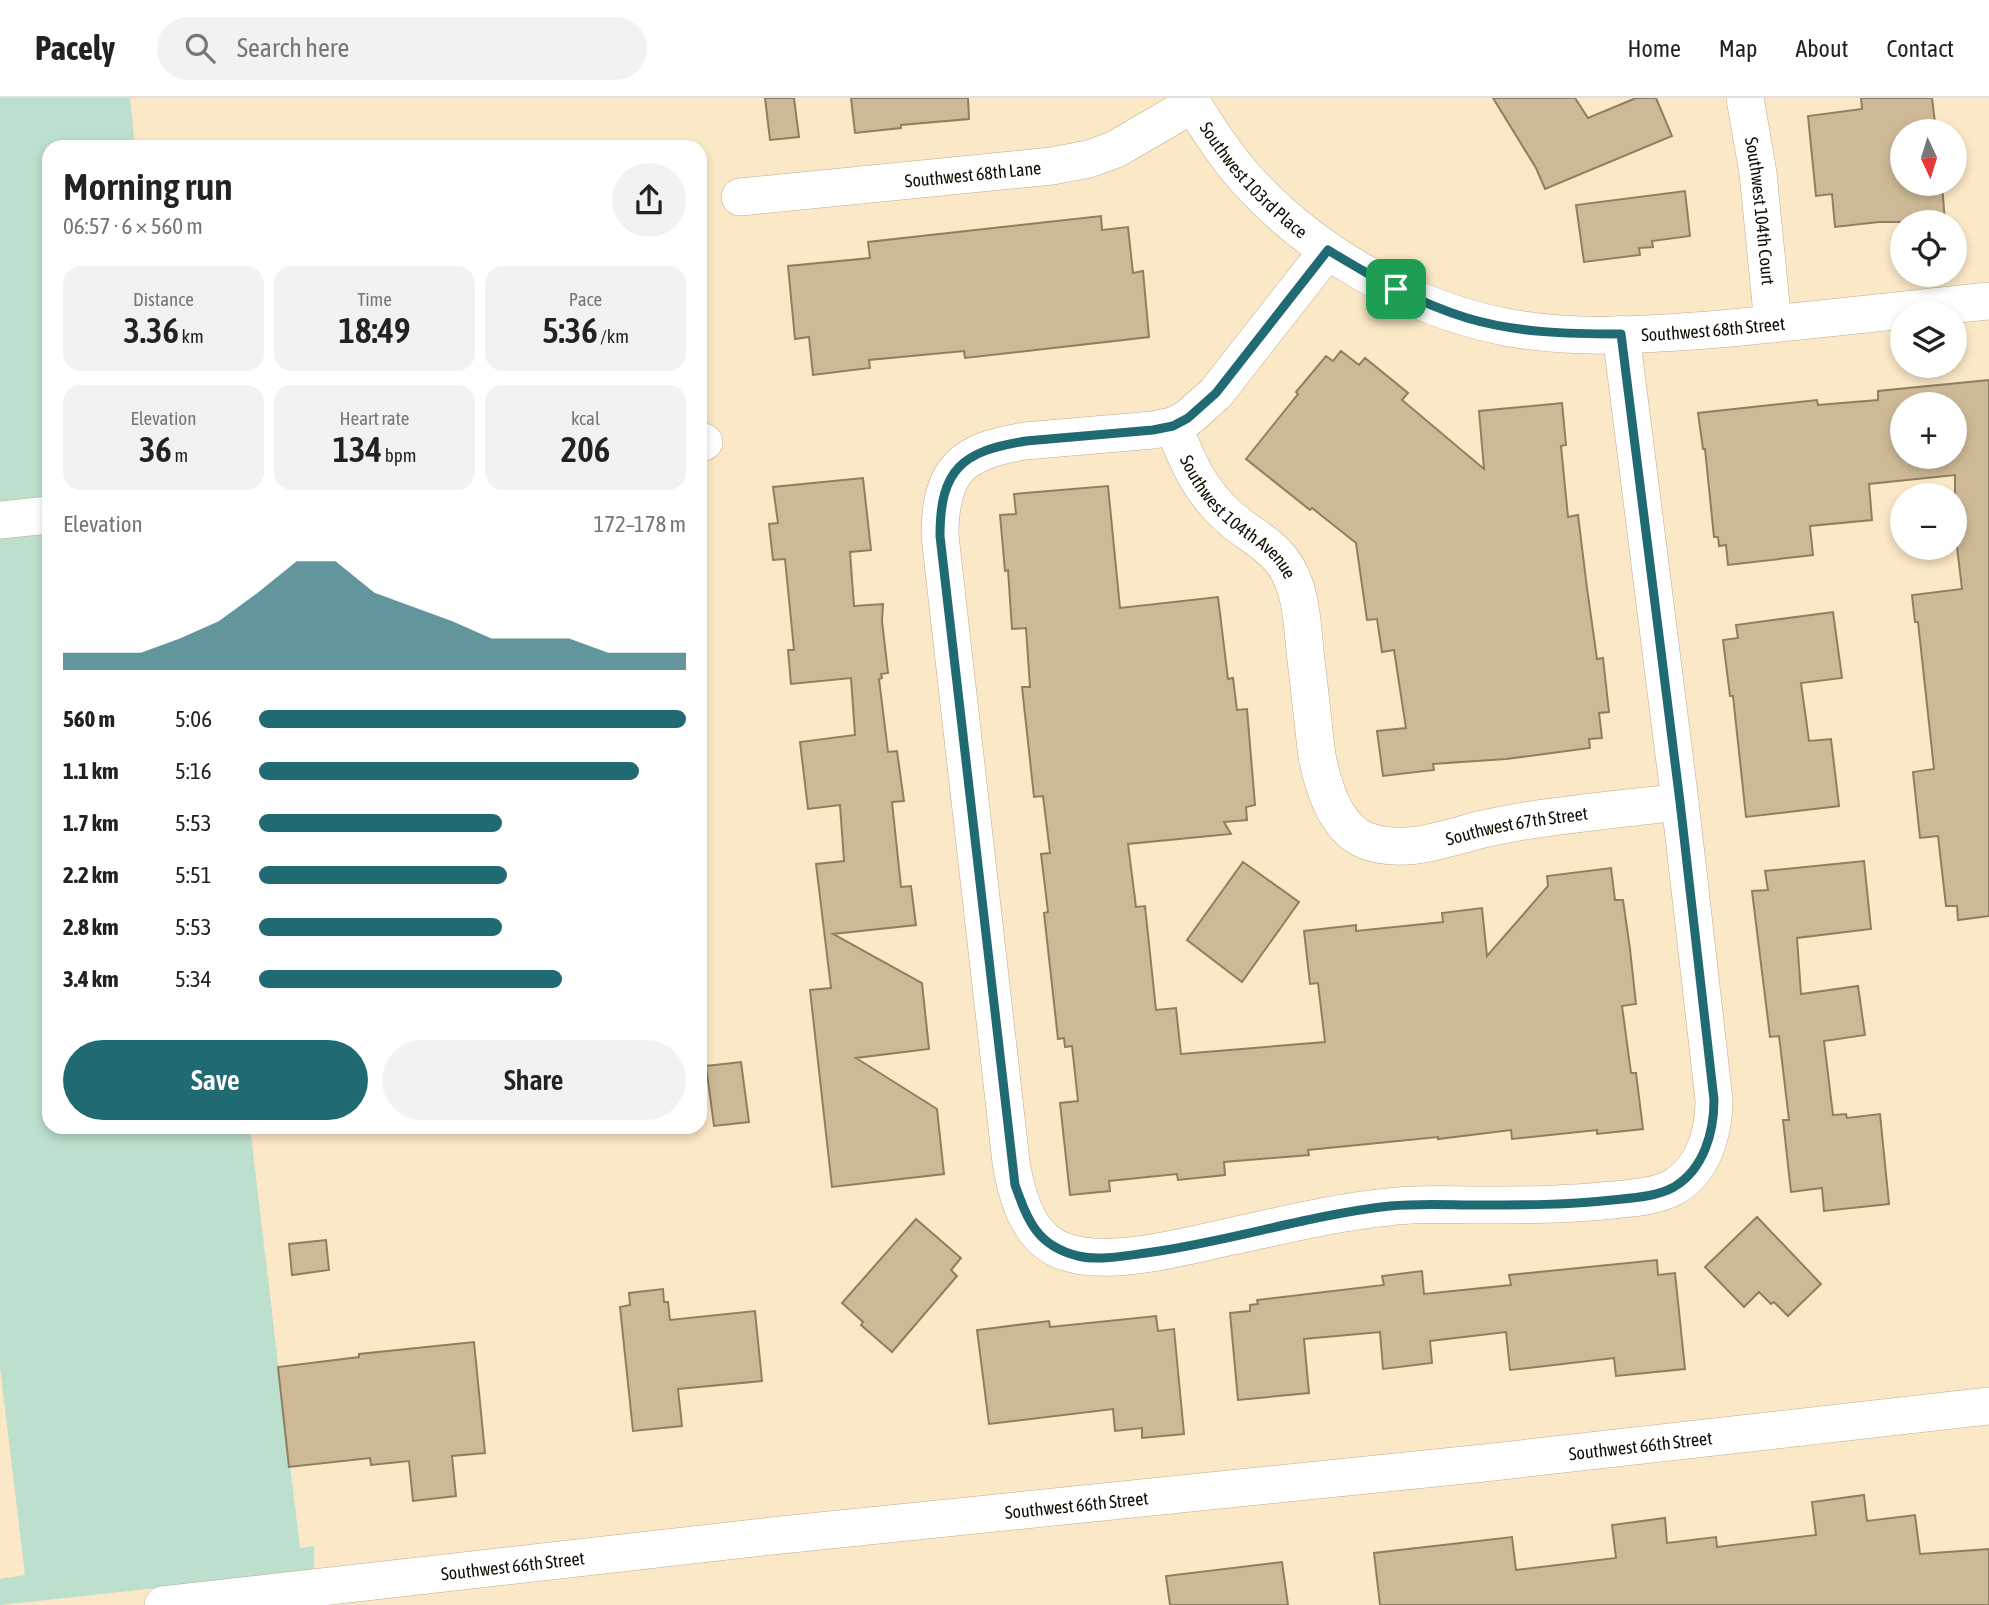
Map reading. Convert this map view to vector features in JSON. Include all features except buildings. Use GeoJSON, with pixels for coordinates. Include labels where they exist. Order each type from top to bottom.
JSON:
{"type":"FeatureCollection","features":[{"type":"Feature","properties":{"kind":"street","name":"Southwest 104th Court"},"geometry":{"type":"LineString","coordinates":[[1745,98],[1761,196],[1773,324]]}},
{"type":"Feature","properties":{"kind":"street","name":"Southwest 68th Lane"},"geometry":{"type":"LineString","coordinates":[[740,197],[1064,164],[1089,159],[1116,149],[1191,101]]}},
{"type":"Feature","properties":{"kind":"street","name":"Southwest 103rd Place"},"geometry":{"type":"LineString","coordinates":[[1191,101],[1246,179],[1301,231],[1328,250]]}},
{"type":"Feature","properties":{"kind":"street","name":"Southwest 68th Street"},"geometry":{"type":"LineString","coordinates":[[1328,250],[1396,289],[1467,318],[1529,330],[1580,334],[1698,331],[1989,301]]}},
{"type":"Feature","properties":{"kind":"street"},"geometry":{"type":"LineString","coordinates":[[1328,250],[1216,393],[1188,418],[1173,426],[1153,430],[1005,444],[980,452],[959,465],[943,496],[940,536],[1015,1185],[1034,1231],[1048,1244],[1063,1252],[1082,1257],[1103,1258],[1129,1255],[1191,1245],[1348,1212],[1392,1206],[1539,1205],[1653,1195],[1674,1186],[1690,1173],[1707,1145],[1714,1118],[1714,1100],[1680,802],[1621,334]]}},
{"type":"Feature","properties":{"kind":"street","name":"Southwest 104th Avenue"},"geometry":{"type":"LineString","coordinates":[[1173,426],[1192,472],[1206,493],[1230,518],[1267,545],[1283,562],[1294,583],[1300,609],[1322,779],[1341,819],[1354,833]]}},
{"type":"Feature","properties":{"kind":"street"},"geometry":{"type":"LineString","coordinates":[[0,520],[42,515]]}},
{"type":"Feature","properties":{"kind":"street","name":"Southwest 67th Street"},"geometry":{"type":"LineString","coordinates":[[1354,833],[1366,841],[1405,846],[1525,821],[1680,802]]}},
{"type":"Feature","properties":{"kind":"street","name":"Southwest 66th Street"},"geometry":{"type":"LineString","coordinates":[[163,1605],[781,1535],[1484,1463],[1989,1406]]}},
{"type":"Feature","properties":{"kind":"green space"},"geometry":{"type":"Polygon","coordinates":[[[0,98],[130,98],[134,140],[42,140],[42,499],[0,503],[0,98]]]}},
{"type":"Feature","properties":{"kind":"green space"},"geometry":{"type":"Polygon","coordinates":[[[42,533],[42,1134],[251,1134],[300,1548],[314,1546],[314,1571],[0,1605],[0,1579],[25,1575],[0,1367],[0,538],[42,533]]]}},
{"type":"Feature","properties":{"kind":"route"},"geometry":{"type":"LineString","coordinates":[[1328,250],[1396,289],[1467,318],[1505,327],[1580,334],[1621,334],[1680,802],[1714,1100],[1712,1131],[1700,1160],[1690,1173],[1674,1186],[1653,1195],[1539,1205],[1392,1206],[1348,1212],[1161,1251],[1103,1258],[1082,1257],[1063,1252],[1048,1244],[1034,1231],[1015,1185],[1011,1162],[940,536],[943,496],[959,465],[980,452],[1005,444],[1153,430],[1173,426],[1188,418],[1216,393],[1328,250]]}}]}
